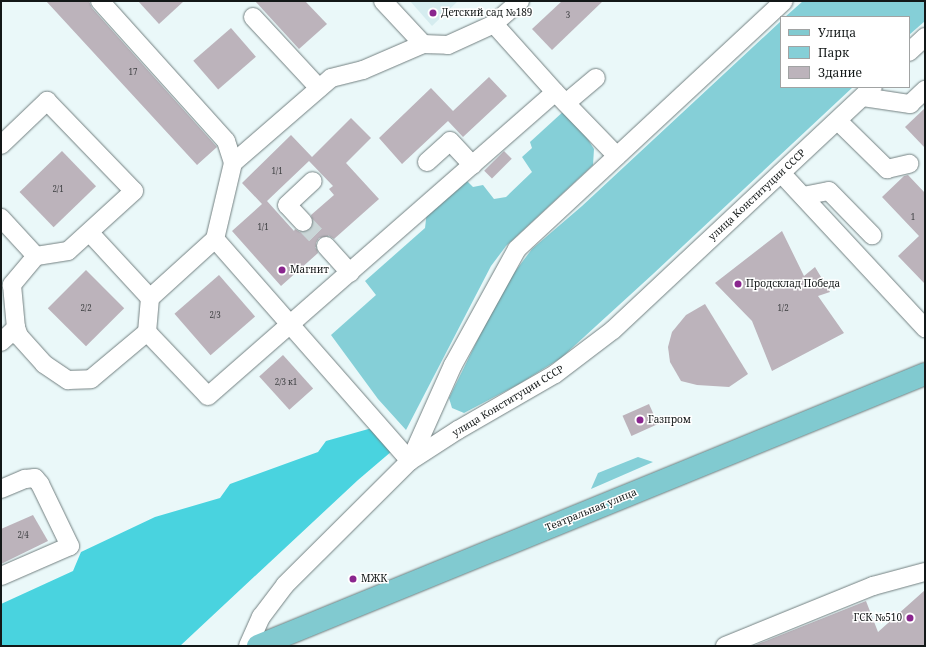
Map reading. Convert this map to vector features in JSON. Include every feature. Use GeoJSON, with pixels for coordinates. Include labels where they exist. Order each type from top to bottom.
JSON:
{"type":"FeatureCollection","features":[{"type":"Feature","properties":{"kind":"main road","name":"Театральная улица"},"geometry":{"type":"LineString","coordinates":[[258,646],[925,374]]}},
{"type":"Feature","properties":{"kind":"street"},"geometry":{"type":"LineString","coordinates":[[1,145],[47,101],[134,191],[90,233],[68,251],[36,256],[12,285],[16,328],[19,336],[44,364],[68,380],[91,379],[147,332],[150,298],[215,239],[233,163],[226,141],[100,1]]}},
{"type":"Feature","properties":{"kind":"street"},"geometry":{"type":"LineString","coordinates":[[383,1],[423,44]]}},
{"type":"Feature","properties":{"kind":"street"},"geometry":{"type":"LineString","coordinates":[[233,163],[331,78],[363,70],[423,44],[448,45],[494,24],[520,1]]}},
{"type":"Feature","properties":{"kind":"street"},"geometry":{"type":"LineString","coordinates":[[215,239],[410,461],[453,365],[517,249],[784,1]]}},
{"type":"Feature","properties":{"kind":"street"},"geometry":{"type":"LineString","coordinates":[[253,17],[319,88]]}},
{"type":"Feature","properties":{"kind":"street"},"geometry":{"type":"LineString","coordinates":[[494,24],[561,98],[617,156]]}},
{"type":"Feature","properties":{"kind":"street"},"geometry":{"type":"LineString","coordinates":[[910,51],[925,37]]}},
{"type":"Feature","properties":{"kind":"street"},"geometry":{"type":"LineString","coordinates":[[147,332],[208,396],[472,165],[561,98],[596,78]]}},
{"type":"Feature","properties":{"kind":"street"},"geometry":{"type":"LineString","coordinates":[[868,92],[910,104],[925,90]]}},
{"type":"Feature","properties":{"kind":"street","name":"улица Конституции СССР"},"geometry":{"type":"LineString","coordinates":[[248,646],[262,617],[285,584],[410,461],[458,430],[555,374],[613,330],[868,92]]}},
{"type":"Feature","properties":{"kind":"street"},"geometry":{"type":"LineString","coordinates":[[838,121],[887,169],[909,164]]}},
{"type":"Feature","properties":{"kind":"street"},"geometry":{"type":"LineString","coordinates":[[427,162],[450,141],[472,165]]}},
{"type":"Feature","properties":{"kind":"street"},"geometry":{"type":"LineString","coordinates":[[781,172],[925,328]]}},
{"type":"Feature","properties":{"kind":"street"},"geometry":{"type":"LineString","coordinates":[[304,222],[288,205],[313,181]]}},
{"type":"Feature","properties":{"kind":"street"},"geometry":{"type":"LineString","coordinates":[[803,196],[829,190],[872,236]]}},
{"type":"Feature","properties":{"kind":"street"},"geometry":{"type":"LineString","coordinates":[[1,218],[36,256]]}},
{"type":"Feature","properties":{"kind":"street"},"geometry":{"type":"LineString","coordinates":[[90,233],[150,298]]}},
{"type":"Feature","properties":{"kind":"street"},"geometry":{"type":"LineString","coordinates":[[326,246],[350,273]]}},
{"type":"Feature","properties":{"kind":"street"},"geometry":{"type":"LineString","coordinates":[[1,342],[16,328]]}},
{"type":"Feature","properties":{"kind":"street"},"geometry":{"type":"LineString","coordinates":[[1,489],[25,479],[35,478],[40,484],[70,546],[1,576]]}},
{"type":"Feature","properties":{"kind":"street"},"geometry":{"type":"LineString","coordinates":[[725,646],[873,586],[925,572]]}},
{"type":"Feature","properties":{"kind":"shaded area","name":"Детский сад №189"},"geometry":{"type":"Polygon","coordinates":[[[410,1],[458,1],[432,26],[410,1]]]}},
{"type":"Feature","properties":{"kind":"shaded area"},"geometry":{"type":"Polygon","coordinates":[[[372,428],[392,451],[358,480],[180,646],[1,646],[1,604],[73,571],[81,552],[155,517],[220,498],[230,484],[318,452],[326,441],[372,428]]]}},
{"type":"Feature","properties":{"kind":"green space"},"geometry":{"type":"Polygon","coordinates":[[[803,1],[925,1],[925,21],[910,34],[910,16],[786,16],[803,1]]]}},
{"type":"Feature","properties":{"kind":"green space"},"geometry":{"type":"Polygon","coordinates":[[[780,22],[780,88],[852,88],[561,358],[519,384],[464,413],[452,408],[449,398],[504,286],[532,249],[582,206],[780,22]]]}},
{"type":"Feature","properties":{"kind":"green space"},"geometry":{"type":"Polygon","coordinates":[[[565,110],[579,125],[594,149],[593,165],[506,246],[491,266],[406,430],[378,399],[331,335],[376,295],[365,281],[425,228],[427,211],[465,179],[473,187],[483,185],[494,199],[506,197],[532,172],[522,157],[532,148],[530,142],[565,110]]]}},
{"type":"Feature","properties":{"kind":"green space"},"geometry":{"type":"Polygon","coordinates":[[[638,457],[653,462],[591,489],[598,473],[638,457]]]}},
{"type":"Feature","properties":{"kind":"building"},"geometry":{"type":"Polygon","coordinates":[[[46,1],[89,1],[92,8],[217,147],[197,165],[46,1]]]}},
{"type":"Feature","properties":{"kind":"building"},"geometry":{"type":"Polygon","coordinates":[[[138,1],[184,1],[159,24],[138,1]]]}},
{"type":"Feature","properties":{"kind":"building"},"geometry":{"type":"Polygon","coordinates":[[[255,1],[305,1],[327,24],[299,49],[255,1]]]}},
{"type":"Feature","properties":{"kind":"building"},"geometry":{"type":"Polygon","coordinates":[[[562,1],[603,1],[552,50],[532,29],[562,1]]]}},
{"type":"Feature","properties":{"kind":"building"},"geometry":{"type":"Polygon","coordinates":[[[231,28],[256,57],[218,89],[193,61],[231,28]]]}},
{"type":"Feature","properties":{"kind":"building"},"geometry":{"type":"Polygon","coordinates":[[[489,77],[507,96],[463,137],[448,121],[402,164],[379,138],[431,88],[453,111],[489,77]]]}},
{"type":"Feature","properties":{"kind":"building"},"geometry":{"type":"Polygon","coordinates":[[[925,108],[925,148],[905,127],[925,108]]]}},
{"type":"Feature","properties":{"kind":"building"},"geometry":{"type":"Polygon","coordinates":[[[351,118],[371,138],[346,163],[379,199],[334,239],[329,236],[319,238],[316,243],[318,253],[281,286],[232,231],[262,204],[242,183],[291,135],[312,157],[351,118]],[[309,161],[267,201],[294,231],[295,229],[300,232],[306,232],[313,225],[311,215],[334,195],[329,189],[333,186],[309,161]]]}},
{"type":"Feature","properties":{"kind":"building"},"geometry":{"type":"Polygon","coordinates":[[[62,151],[96,186],[54,227],[20,192],[62,151]]]}},
{"type":"Feature","properties":{"kind":"building"},"geometry":{"type":"Polygon","coordinates":[[[504,151],[512,159],[492,179],[484,171],[504,151]]]}},
{"type":"Feature","properties":{"kind":"building"},"geometry":{"type":"Polygon","coordinates":[[[908,175],[925,193],[925,284],[898,256],[919,236],[882,197],[904,176],[908,175]]]}},
{"type":"Feature","properties":{"kind":"building"},"geometry":{"type":"Polygon","coordinates":[[[782,231],[804,276],[815,267],[830,292],[818,296],[844,333],[772,371],[752,321],[715,283],[782,231]]]}},
{"type":"Feature","properties":{"kind":"building"},"geometry":{"type":"Polygon","coordinates":[[[86,270],[124,308],[86,346],[48,308],[86,270]]]}},
{"type":"Feature","properties":{"kind":"building"},"geometry":{"type":"Polygon","coordinates":[[[219,275],[255,317],[211,355],[174,314],[219,275]]]}},
{"type":"Feature","properties":{"kind":"building"},"geometry":{"type":"Polygon","coordinates":[[[705,304],[748,374],[729,387],[697,385],[681,381],[670,362],[668,347],[672,332],[686,315],[705,304]]]}},
{"type":"Feature","properties":{"kind":"building"},"geometry":{"type":"Polygon","coordinates":[[[283,355],[313,388],[289,410],[259,376],[283,355]]]}},
{"type":"Feature","properties":{"kind":"building","name":"Газпром"},"geometry":{"type":"Polygon","coordinates":[[[649,404],[658,424],[631,436],[623,416],[649,404]]]}},
{"type":"Feature","properties":{"kind":"building"},"geometry":{"type":"Polygon","coordinates":[[[33,515],[48,541],[1,564],[1,529],[33,515]]]}},
{"type":"Feature","properties":{"kind":"building"},"geometry":{"type":"Polygon","coordinates":[[[925,590],[925,646],[753,646],[866,601],[878,632],[925,590]]]}},
{"type":"Feature","properties":{"kind":"tunnel"},"geometry":{"type":"LineString","coordinates":[[303,222],[326,246]]}},
{"type":"Feature","properties":{"kind":"place","name":"Детский сад №189"},"geometry":{"type":"Point","coordinates":[433,13]}},
{"type":"Feature","properties":{"kind":"place","name":"Магнит"},"geometry":{"type":"Point","coordinates":[282,270]}},
{"type":"Feature","properties":{"kind":"place","name":"Продсклад Победа"},"geometry":{"type":"Point","coordinates":[738,284]}},
{"type":"Feature","properties":{"kind":"place","name":"Газпром"},"geometry":{"type":"Point","coordinates":[640,420]}},
{"type":"Feature","properties":{"kind":"place","name":"МЖК"},"geometry":{"type":"Point","coordinates":[353,579]}},
{"type":"Feature","properties":{"kind":"place","name":"ГСК №510"},"geometry":{"type":"Point","coordinates":[910,618]}}]}
